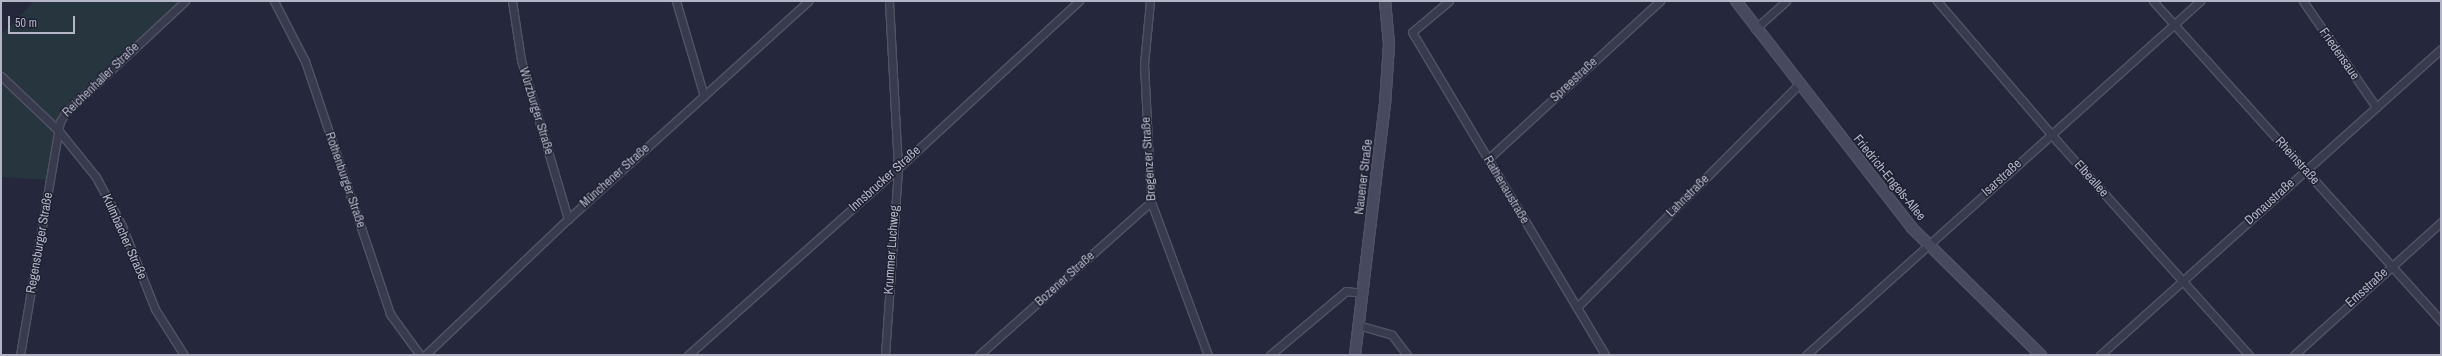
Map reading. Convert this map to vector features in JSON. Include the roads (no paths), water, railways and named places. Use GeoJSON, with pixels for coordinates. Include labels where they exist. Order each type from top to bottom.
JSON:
{"type":"FeatureCollection","features":[{"type":"Feature","properties":{"kind":"street","name":"Reichenhaller Straße"},"geometry":{"type":"LineString","coordinates":[[58,130],[65,113],[185,1]]}},
{"type":"Feature","properties":{"kind":"street","name":"Rothenburger Straße"},"geometry":{"type":"LineString","coordinates":[[274,1],[305,61],[390,314],[420,355]]}},
{"type":"Feature","properties":{"kind":"street","name":"Würzburger Straße"},"geometry":{"type":"LineString","coordinates":[[512,1],[520,60],[568,219]]}},
{"type":"Feature","properties":{"kind":"street"},"geometry":{"type":"LineString","coordinates":[[676,1],[704,96]]}},
{"type":"Feature","properties":{"kind":"street","name":"Münchener Straße"},"geometry":{"type":"LineString","coordinates":[[425,355],[568,219],[808,1]]}},
{"type":"Feature","properties":{"kind":"street","name":"Krummer Luchweg"},"geometry":{"type":"LineString","coordinates":[[885,355],[898,168],[889,1]]}},
{"type":"Feature","properties":{"kind":"street","name":"Innsbrucker Straße"},"geometry":{"type":"LineString","coordinates":[[688,355],[898,168],[1079,1]]}},
{"type":"Feature","properties":{"kind":"street","name":"Bregenzer Straße"},"geometry":{"type":"LineString","coordinates":[[1150,1],[1144,64],[1151,202],[1208,355]]}},
{"type":"Feature","properties":{"kind":"street","name":"Nauener Straße"},"geometry":{"type":"LineString","coordinates":[[1355,355],[1385,105],[1389,44],[1385,1]]}},
{"type":"Feature","properties":{"kind":"street","name":"Rathenaustraße"},"geometry":{"type":"LineString","coordinates":[[1449,1],[1412,32],[1605,355]]}},
{"type":"Feature","properties":{"kind":"street","name":"Spreestraße"},"geometry":{"type":"LineString","coordinates":[[1488,159],[1660,1]]}},
{"type":"Feature","properties":{"kind":"street","name":"Friedrich-Engels-Allee"},"geometry":{"type":"LineString","coordinates":[[1736,1],[1754,29],[1798,85],[1928,245],[2041,355]]}},
{"type":"Feature","properties":{"kind":"street"},"geometry":{"type":"LineString","coordinates":[[1754,29],[1786,1]]}},
{"type":"Feature","properties":{"kind":"street","name":"Elbeallee"},"geometry":{"type":"LineString","coordinates":[[1937,1],[2051,134],[2249,355]]}},
{"type":"Feature","properties":{"kind":"street","name":"Rheinstraße"},"geometry":{"type":"LineString","coordinates":[[2153,1],[2441,321]]}},
{"type":"Feature","properties":{"kind":"street","name":"Isarstraße"},"geometry":{"type":"LineString","coordinates":[[1806,355],[2200,1]]}},
{"type":"Feature","properties":{"kind":"street","name":"Friedensaue"},"geometry":{"type":"LineString","coordinates":[[2303,1],[2376,106]]}},
{"type":"Feature","properties":{"kind":"street","name":"Donaustraße"},"geometry":{"type":"LineString","coordinates":[[2100,355],[2441,49]]}},
{"type":"Feature","properties":{"kind":"street","name":"Kulmbacher Straße"},"geometry":{"type":"LineString","coordinates":[[1,76],[58,130],[96,177],[122,226],[155,309],[184,355]]}},
{"type":"Feature","properties":{"kind":"street","name":"Lahnstraße"},"geometry":{"type":"LineString","coordinates":[[1577,307],[1798,85]]}},
{"type":"Feature","properties":{"kind":"street","name":"Regensburger Straße"},"geometry":{"type":"LineString","coordinates":[[20,355],[58,130]]}},
{"type":"Feature","properties":{"kind":"street","name":"Bozener Straße"},"geometry":{"type":"LineString","coordinates":[[980,355],[1151,202]]}},
{"type":"Feature","properties":{"kind":"street","name":"Emsstraße"},"geometry":{"type":"LineString","coordinates":[[2294,355],[2441,222]]}},
{"type":"Feature","properties":{"kind":"street"},"geometry":{"type":"LineString","coordinates":[[1270,355],[1346,291],[1362,292]]}},
{"type":"Feature","properties":{"kind":"street"},"geometry":{"type":"LineString","coordinates":[[1358,325],[1392,335],[1407,355]]}}]}
